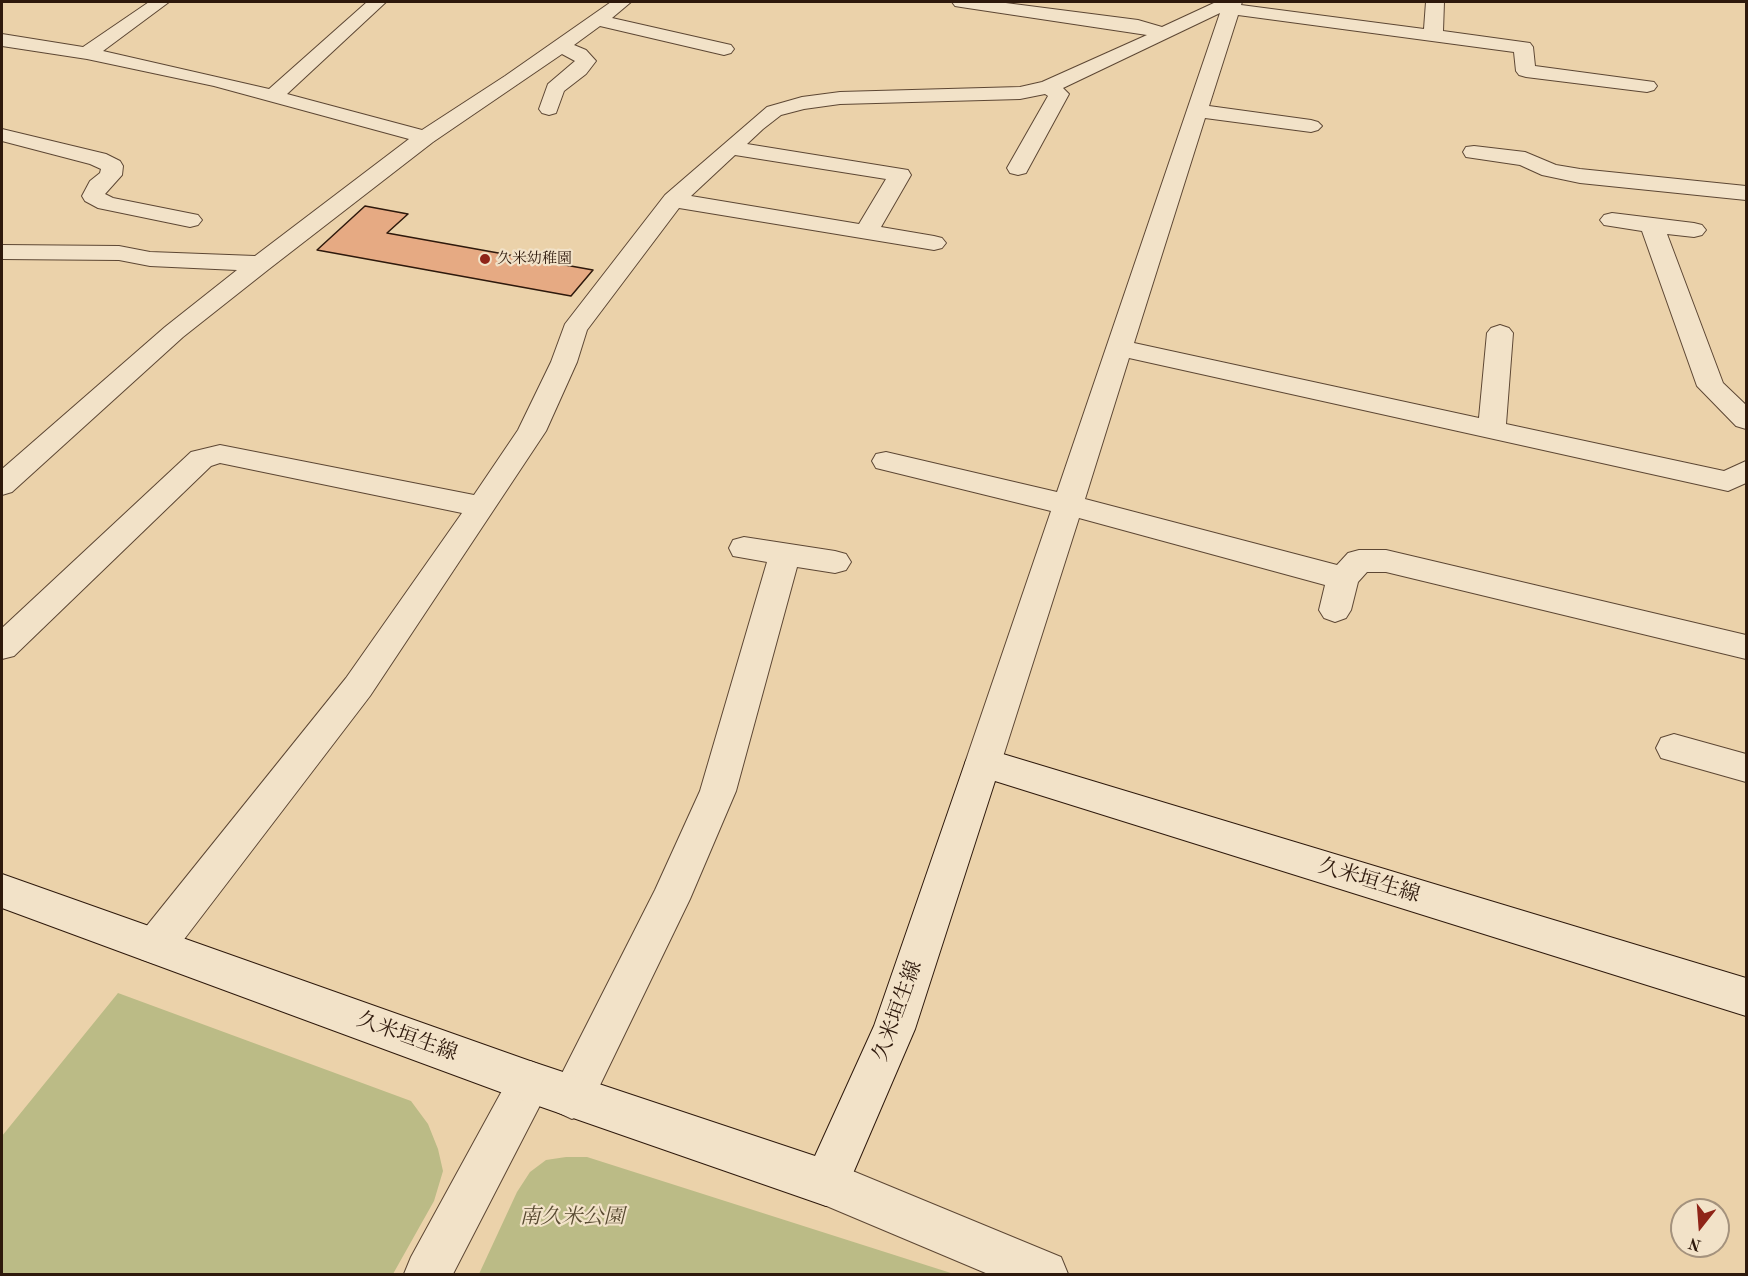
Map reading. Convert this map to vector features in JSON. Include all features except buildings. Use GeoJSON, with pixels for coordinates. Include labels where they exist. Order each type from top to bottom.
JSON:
{"type":"FeatureCollection","features":[{"type":"Feature","properties":{"kind":"street"},"geometry":{"type":"LineString","coordinates":[[87,53],[160,2]]}},
{"type":"Feature","properties":{"kind":"street"},"geometry":{"type":"LineString","coordinates":[[272,97],[377,2]]}},
{"type":"Feature","properties":{"kind":"street"},"geometry":{"type":"LineString","coordinates":[[2,485],[174,332],[260,264],[425,137],[622,2]]}},
{"type":"Feature","properties":{"kind":"street"},"geometry":{"type":"LineString","coordinates":[[961,2],[1041,7],[1138,26],[1161,33]]}},
{"type":"Feature","properties":{"kind":"street"},"geometry":{"type":"LineString","coordinates":[[1433,36],[1436,2]]}},
{"type":"Feature","properties":{"kind":"street"},"geometry":{"type":"LineString","coordinates":[[983,763],[1231,4]]}},
{"type":"Feature","properties":{"kind":"street"},"geometry":{"type":"LineString","coordinates":[[154,946],[358,687],[482,507],[532,431],[564,362],[574,329],[673,200],[774,111],[802,103],[840,98],[1020,93],[1048,87],[1095,67],[1161,33],[1231,4],[1433,36],[1523,47],[1526,71],[1647,86]]}},
{"type":"Feature","properties":{"kind":"street"},"geometry":{"type":"LineString","coordinates":[[596,20],[724,49]]}},
{"type":"Feature","properties":{"kind":"street"},"geometry":{"type":"LineString","coordinates":[[2,40],[87,53],[217,81],[425,137]]}},
{"type":"Feature","properties":{"kind":"street"},"geometry":{"type":"LineString","coordinates":[[549,109],[555,88],[579,70],[586,61],[579,54],[560,46]]}},
{"type":"Feature","properties":{"kind":"street"},"geometry":{"type":"LineString","coordinates":[[1018,168],[1059,94],[1048,87]]}},
{"type":"Feature","properties":{"kind":"street"},"geometry":{"type":"LineString","coordinates":[[1197,111],[1311,126]]}},
{"type":"Feature","properties":{"kind":"street"},"geometry":{"type":"LineString","coordinates":[[2,135],[98,159],[112,166],[111,175],[98,186],[93,196],[106,203],[190,220]]}},
{"type":"Feature","properties":{"kind":"street"},"geometry":{"type":"LineString","coordinates":[[730,148],[900,175],[866,232]]}},
{"type":"Feature","properties":{"kind":"street"},"geometry":{"type":"LineString","coordinates":[[1474,152],[1525,159],[1550,170],[1580,176],[1746,193]]}},
{"type":"Feature","properties":{"kind":"street"},"geometry":{"type":"LineString","coordinates":[[673,200],[934,243]]}},
{"type":"Feature","properties":{"kind":"street"},"geometry":{"type":"LineString","coordinates":[[1612,220],[1694,230]]}},
{"type":"Feature","properties":{"kind":"street"},"geometry":{"type":"LineString","coordinates":[[1652,225],[1711,386],[1746,420]]}},
{"type":"Feature","properties":{"kind":"street"},"geometry":{"type":"LineString","coordinates":[[2,252],[118,253],[150,259],[260,264]]}},
{"type":"Feature","properties":{"kind":"street"},"geometry":{"type":"LineString","coordinates":[[1492,429],[1500,333]]}},
{"type":"Feature","properties":{"kind":"street"},"geometry":{"type":"LineString","coordinates":[[1119,348],[1728,481],[1746,471]]}},
{"type":"Feature","properties":{"kind":"street"},"geometry":{"type":"LineString","coordinates":[[2,647],[201,459],[220,454],[482,507]]}},
{"type":"Feature","properties":{"kind":"street"},"geometry":{"type":"LineString","coordinates":[[886,461],[1068,505],[1343,578]]}},
{"type":"Feature","properties":{"kind":"street"},"geometry":{"type":"LineString","coordinates":[[744,548],[835,562]]}},
{"type":"Feature","properties":{"kind":"street"},"geometry":{"type":"LineString","coordinates":[[572,1097],[670,899],[718,791],[785,555]]}},
{"type":"Feature","properties":{"kind":"street"},"geometry":{"type":"LineString","coordinates":[[1335,610],[1343,578],[1359,561],[1386,561],[1746,646]]}},
{"type":"Feature","properties":{"kind":"street"},"geometry":{"type":"LineString","coordinates":[[1674,748],[1746,768]]}},
{"type":"Feature","properties":{"kind":"street","name":"久米垣生線"},"geometry":{"type":"LineString","coordinates":[[2,892],[572,1097],[826,1184],[894,1029],[983,763],[1746,997]]}},
{"type":"Feature","properties":{"kind":"street"},"geometry":{"type":"LineString","coordinates":[[428,1275],[530,1082]]}},
{"type":"Feature","properties":{"kind":"street"},"geometry":{"type":"LineString","coordinates":[[826,1184],[1044,1275]]}},
{"type":"Feature","properties":{"kind":"green space"},"geometry":{"type":"Polygon","coordinates":[[[118,993],[411,1101],[428,1124],[438,1149],[443,1171],[434,1201],[393,1274],[2,1274],[2,1136],[118,993]]]}},
{"type":"Feature","properties":{"kind":"green space","name":"南久米公園"},"geometry":{"type":"Polygon","coordinates":[[[587,1157],[954,1274],[479,1274],[517,1192],[530,1172],[546,1160],[587,1157]]]}},
{"type":"Feature","properties":{"kind":"place","name":"久米幼稚園"},"geometry":{"type":"Point","coordinates":[485,259]}}]}
